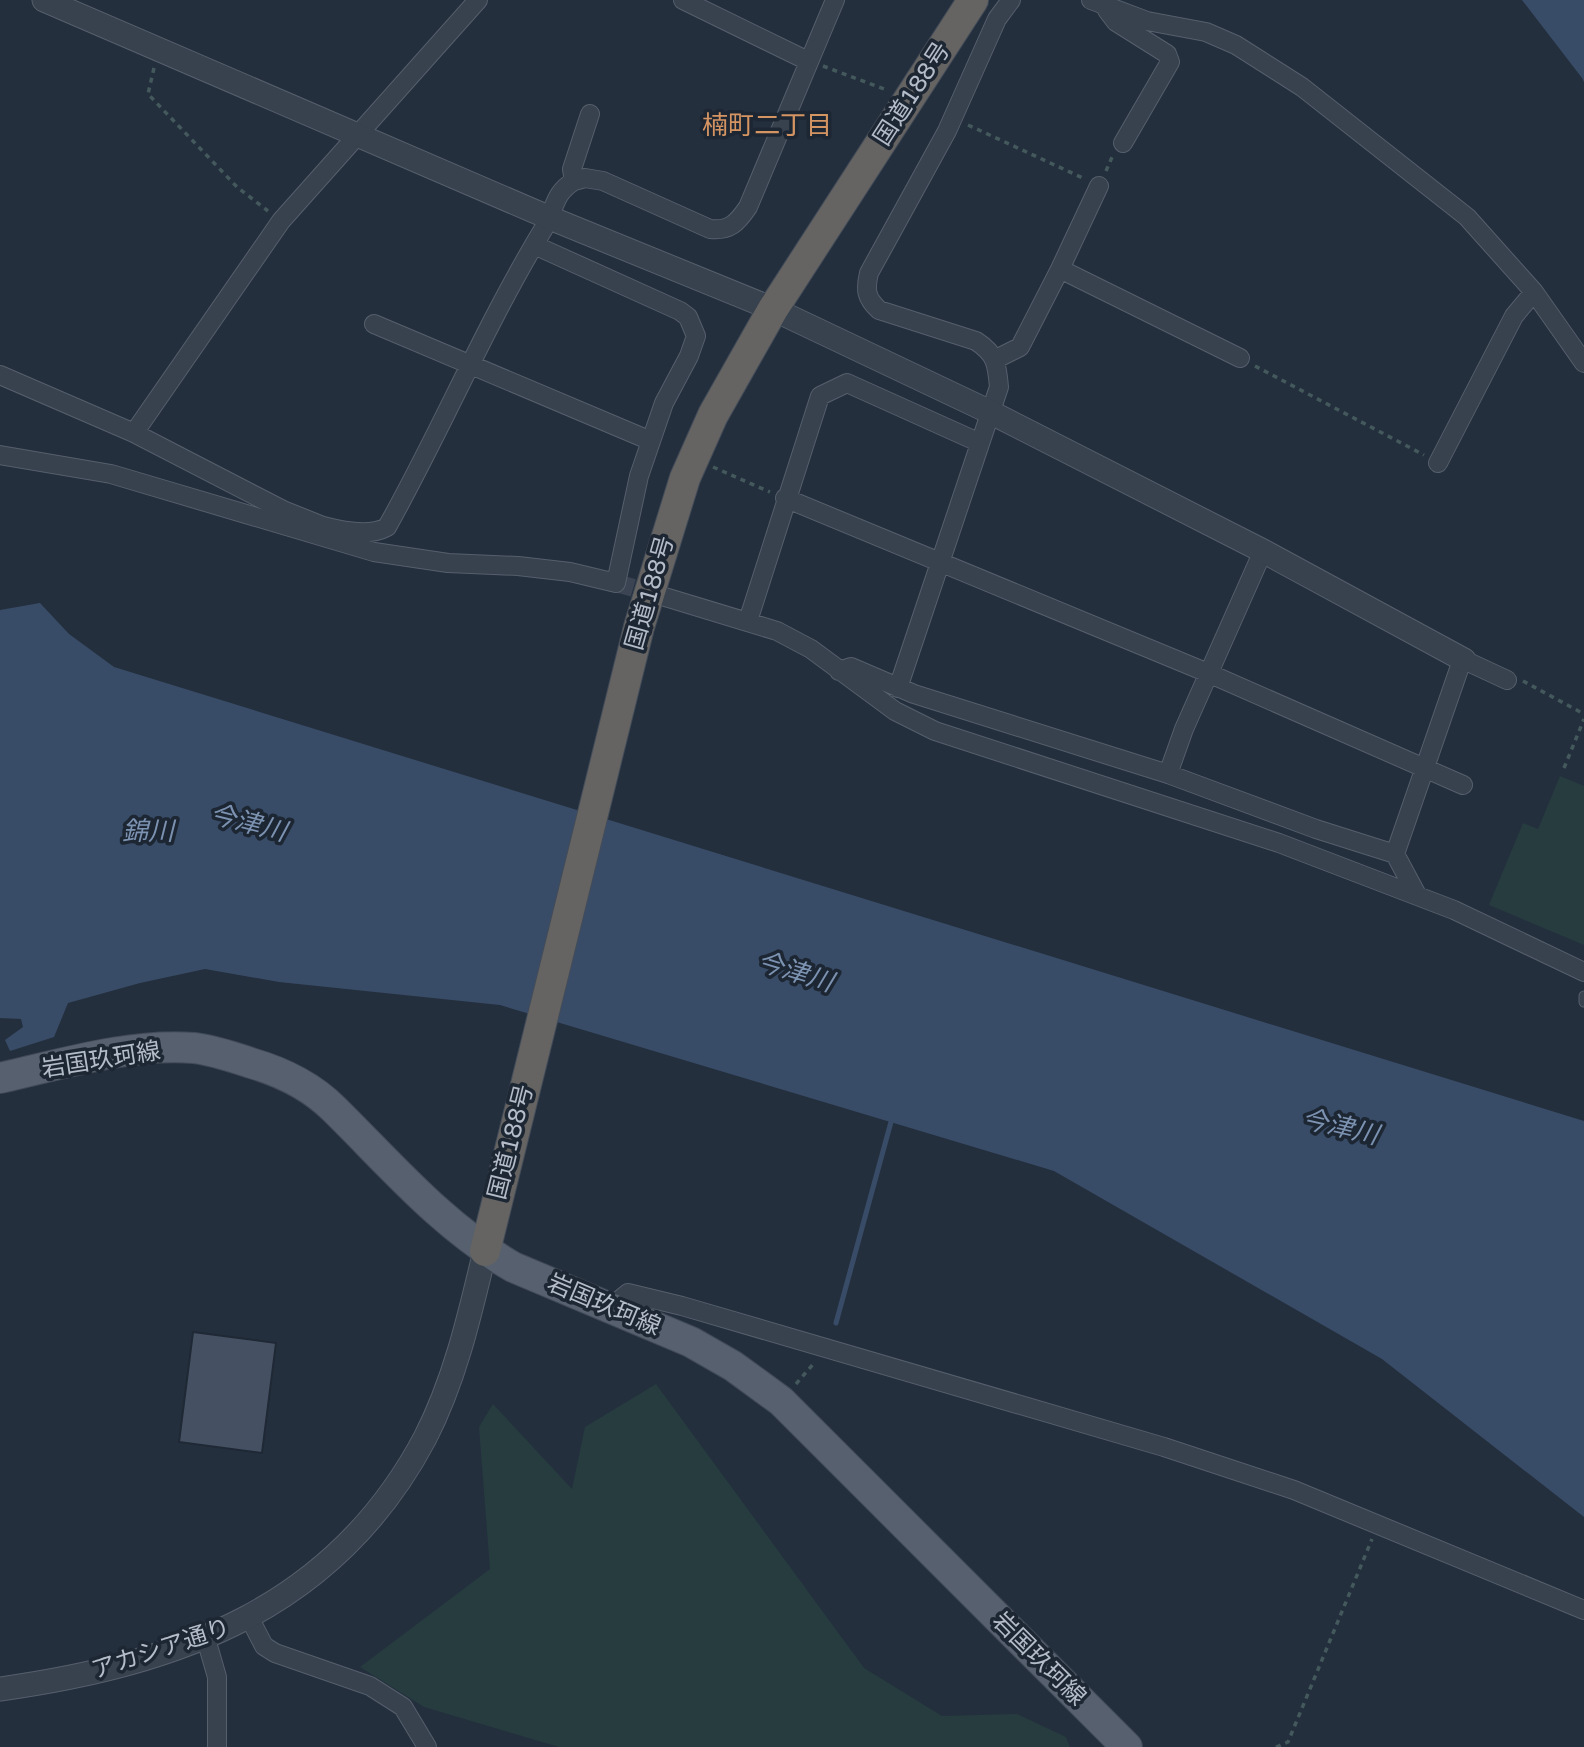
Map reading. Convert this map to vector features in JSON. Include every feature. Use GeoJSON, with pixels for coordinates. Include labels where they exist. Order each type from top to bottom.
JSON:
{"type":"FeatureCollection","features":[{"type":"Feature","properties":{"kind":"highway","name":"国道188号"},"geometry":{"type":"LineString","coordinates":[[485,1251],[634,649],[685,478],[713,415],[772,309],[973,0]]}},
{"type":"Feature","properties":{"kind":"main road","name":"岩国玖珂線"},"geometry":{"type":"LineString","coordinates":[[0,1078],[94,1057],[159,1048],[196,1048],[273,1069],[309,1088],[332,1106],[416,1193],[485,1251],[513,1268],[691,1342],[733,1366],[781,1401],[1127,1747]]}},
{"type":"Feature","properties":{"kind":"street"},"geometry":{"type":"LineString","coordinates":[[44,0],[550,218],[772,309],[990,412],[1263,551],[1464,660],[1507,680]]}},
{"type":"Feature","properties":{"kind":"street"},"geometry":{"type":"LineString","coordinates":[[134,433],[281,221],[478,0]]}},
{"type":"Feature","properties":{"kind":"street"},"geometry":{"type":"LineString","coordinates":[[683,0],[808,61]]}},
{"type":"Feature","properties":{"kind":"street"},"geometry":{"type":"LineString","coordinates":[[0,375],[134,433],[321,531],[379,531],[387,527],[468,363],[550,218],[560,190],[585,178],[603,181],[710,229],[723,230],[736,224],[748,207],[835,0]]}},
{"type":"Feature","properties":{"kind":"street"},"geometry":{"type":"LineString","coordinates":[[898,688],[941,563],[978,442],[999,387],[996,359],[976,341],[879,310],[869,301],[865,288],[869,273],[953,119],[997,19],[1011,0]]}},
{"type":"Feature","properties":{"kind":"street"},"geometry":{"type":"LineString","coordinates":[[1098,4],[1116,22],[1167,54],[1170,62],[1123,143]]}},
{"type":"Feature","properties":{"kind":"street"},"geometry":{"type":"LineString","coordinates":[[1098,4],[1147,21],[1206,32],[1236,46],[1302,87],[1467,217],[1534,292],[1584,363]]}},
{"type":"Feature","properties":{"kind":"street"},"geometry":{"type":"LineString","coordinates":[[574,181],[572,169],[590,114]]}},
{"type":"Feature","properties":{"kind":"street"},"geometry":{"type":"LineString","coordinates":[[996,359],[1020,348],[1099,186]]}},
{"type":"Feature","properties":{"kind":"street"},"geometry":{"type":"LineString","coordinates":[[0,455],[111,474],[321,531],[407,559],[518,566],[570,572],[616,583],[639,476],[651,440],[696,336],[688,317],[534,245]]}},
{"type":"Feature","properties":{"kind":"street"},"geometry":{"type":"LineString","coordinates":[[1060,269],[1240,358]]}},
{"type":"Feature","properties":{"kind":"street"},"geometry":{"type":"LineString","coordinates":[[1438,463],[1514,316],[1534,292]]}},
{"type":"Feature","properties":{"kind":"street"},"geometry":{"type":"LineString","coordinates":[[374,324],[651,440]]}},
{"type":"Feature","properties":{"kind":"street"},"geometry":{"type":"LineString","coordinates":[[748,621],[785,498],[820,396],[847,383],[978,442]]}},
{"type":"Feature","properties":{"kind":"street"},"geometry":{"type":"LineString","coordinates":[[785,498],[1208,673],[1463,785]]}},
{"type":"Feature","properties":{"kind":"street"},"geometry":{"type":"LineString","coordinates":[[1168,774],[1208,673],[1263,551]]}},
{"type":"Feature","properties":{"kind":"street"},"geometry":{"type":"LineString","coordinates":[[665,597],[777,631],[811,649],[895,711],[935,731],[1266,839],[1417,895],[1584,972]]}},
{"type":"Feature","properties":{"kind":"street"},"geometry":{"type":"LineString","coordinates":[[1395,854],[1464,660]]}},
{"type":"Feature","properties":{"kind":"street"},"geometry":{"type":"LineString","coordinates":[[839,671],[851,667],[898,688],[1168,774],[1316,829],[1395,854],[1417,895]]}},
{"type":"Feature","properties":{"kind":"street","name":"アカシア通り"},"geometry":{"type":"LineString","coordinates":[[0,1689],[92,1673],[206,1639],[250,1619],[278,1602],[343,1548],[400,1478],[425,1438],[448,1385],[485,1251]]}},
{"type":"Feature","properties":{"kind":"street"},"geometry":{"type":"LineString","coordinates":[[611,1307],[628,1293],[828,1348],[1164,1447],[1294,1490],[1584,1611]]}},
{"type":"Feature","properties":{"kind":"street"},"geometry":{"type":"LineString","coordinates":[[250,1619],[264,1646],[275,1653],[370,1686],[403,1707],[427,1747]]}},
{"type":"Feature","properties":{"kind":"street"},"geometry":{"type":"LineString","coordinates":[[206,1639],[217,1678],[217,1747]]}},
{"type":"Feature","properties":{"kind":"lane"},"geometry":{"type":"LineString","coordinates":[[1584,996],[1584,1002]]}},
{"type":"Feature","properties":{"kind":"path"},"geometry":{"type":"LineString","coordinates":[[161,50],[148,82],[148,94],[237,187],[281,221]]}},
{"type":"Feature","properties":{"kind":"path"},"geometry":{"type":"LineString","coordinates":[[808,61],[887,90]]}},
{"type":"Feature","properties":{"kind":"path"},"geometry":{"type":"LineString","coordinates":[[953,119],[1099,186],[1113,155],[1123,143]]}},
{"type":"Feature","properties":{"kind":"path"},"geometry":{"type":"LineString","coordinates":[[1240,358],[1438,463]]}},
{"type":"Feature","properties":{"kind":"path"},"geometry":{"type":"LineString","coordinates":[[709,465],[785,498]]}},
{"type":"Feature","properties":{"kind":"path"},"geometry":{"type":"LineString","coordinates":[[1507,680],[1518,679],[1584,714]]}},
{"type":"Feature","properties":{"kind":"path"},"geometry":{"type":"LineString","coordinates":[[1564,768],[1584,719]]}},
{"type":"Feature","properties":{"kind":"path"},"geometry":{"type":"LineString","coordinates":[[781,1401],[828,1348]]}},
{"type":"Feature","properties":{"kind":"path"},"geometry":{"type":"LineString","coordinates":[[1276,1747],[1289,1742],[1379,1524]]}},
{"type":"Feature","properties":{"kind":"green space"},"geometry":{"type":"Polygon","coordinates":[[[1560,776],[1584,786],[1584,945],[1489,905],[1523,823],[1538,829],[1560,776]]]}},
{"type":"Feature","properties":{"kind":"green space"},"geometry":{"type":"Polygon","coordinates":[[[656,1384],[864,1668],[942,1716],[1017,1714],[1066,1737],[1070,1747],[559,1747],[424,1707],[360,1667],[490,1569],[479,1427],[493,1404],[572,1489],[585,1427],[656,1384]]]}},
{"type":"Feature","properties":{"kind":"water"},"geometry":{"type":"Polygon","coordinates":[[[1522,0],[1584,0],[1584,82],[1582,78],[1522,0]]]}},
{"type":"Feature","properties":{"kind":"water","name":"錦川"},"geometry":{"type":"Polygon","coordinates":[[[40,603],[69,634],[114,667],[1584,1121],[1584,1517],[1382,1359],[1054,1171],[500,1005],[279,982],[205,969],[68,1003],[54,1037],[10,1051],[5,1040],[23,1027],[21,1019],[0,1018],[0,610],[40,603]]]}},
{"type":"Feature","properties":{"kind":"building"},"geometry":{"type":"Polygon","coordinates":[[[193,1332],[276,1343],[262,1453],[179,1442],[193,1332]]]}},
{"type":"Feature","properties":{"kind":"waterway"},"geometry":{"type":"LineString","coordinates":[[836,1323],[891,1122]]}},
{"type":"Feature","properties":{"kind":"tunnel"},"geometry":{"type":"LineString","coordinates":[[616,583],[658,595]]}},
{"type":"Feature","properties":{"kind":"district","name":"楠町二丁目"},"geometry":{"type":"Point","coordinates":[767,125]}},
{"type":"Feature","properties":{"kind":"water label","name":"今津川"},"geometry":{"type":"Point","coordinates":[248,823]}},
{"type":"Feature","properties":{"kind":"water label","name":"今津川"},"geometry":{"type":"Point","coordinates":[795,972]}},
{"type":"Feature","properties":{"kind":"water label","name":"今津川"},"geometry":{"type":"Point","coordinates":[1340,1127]}}]}
